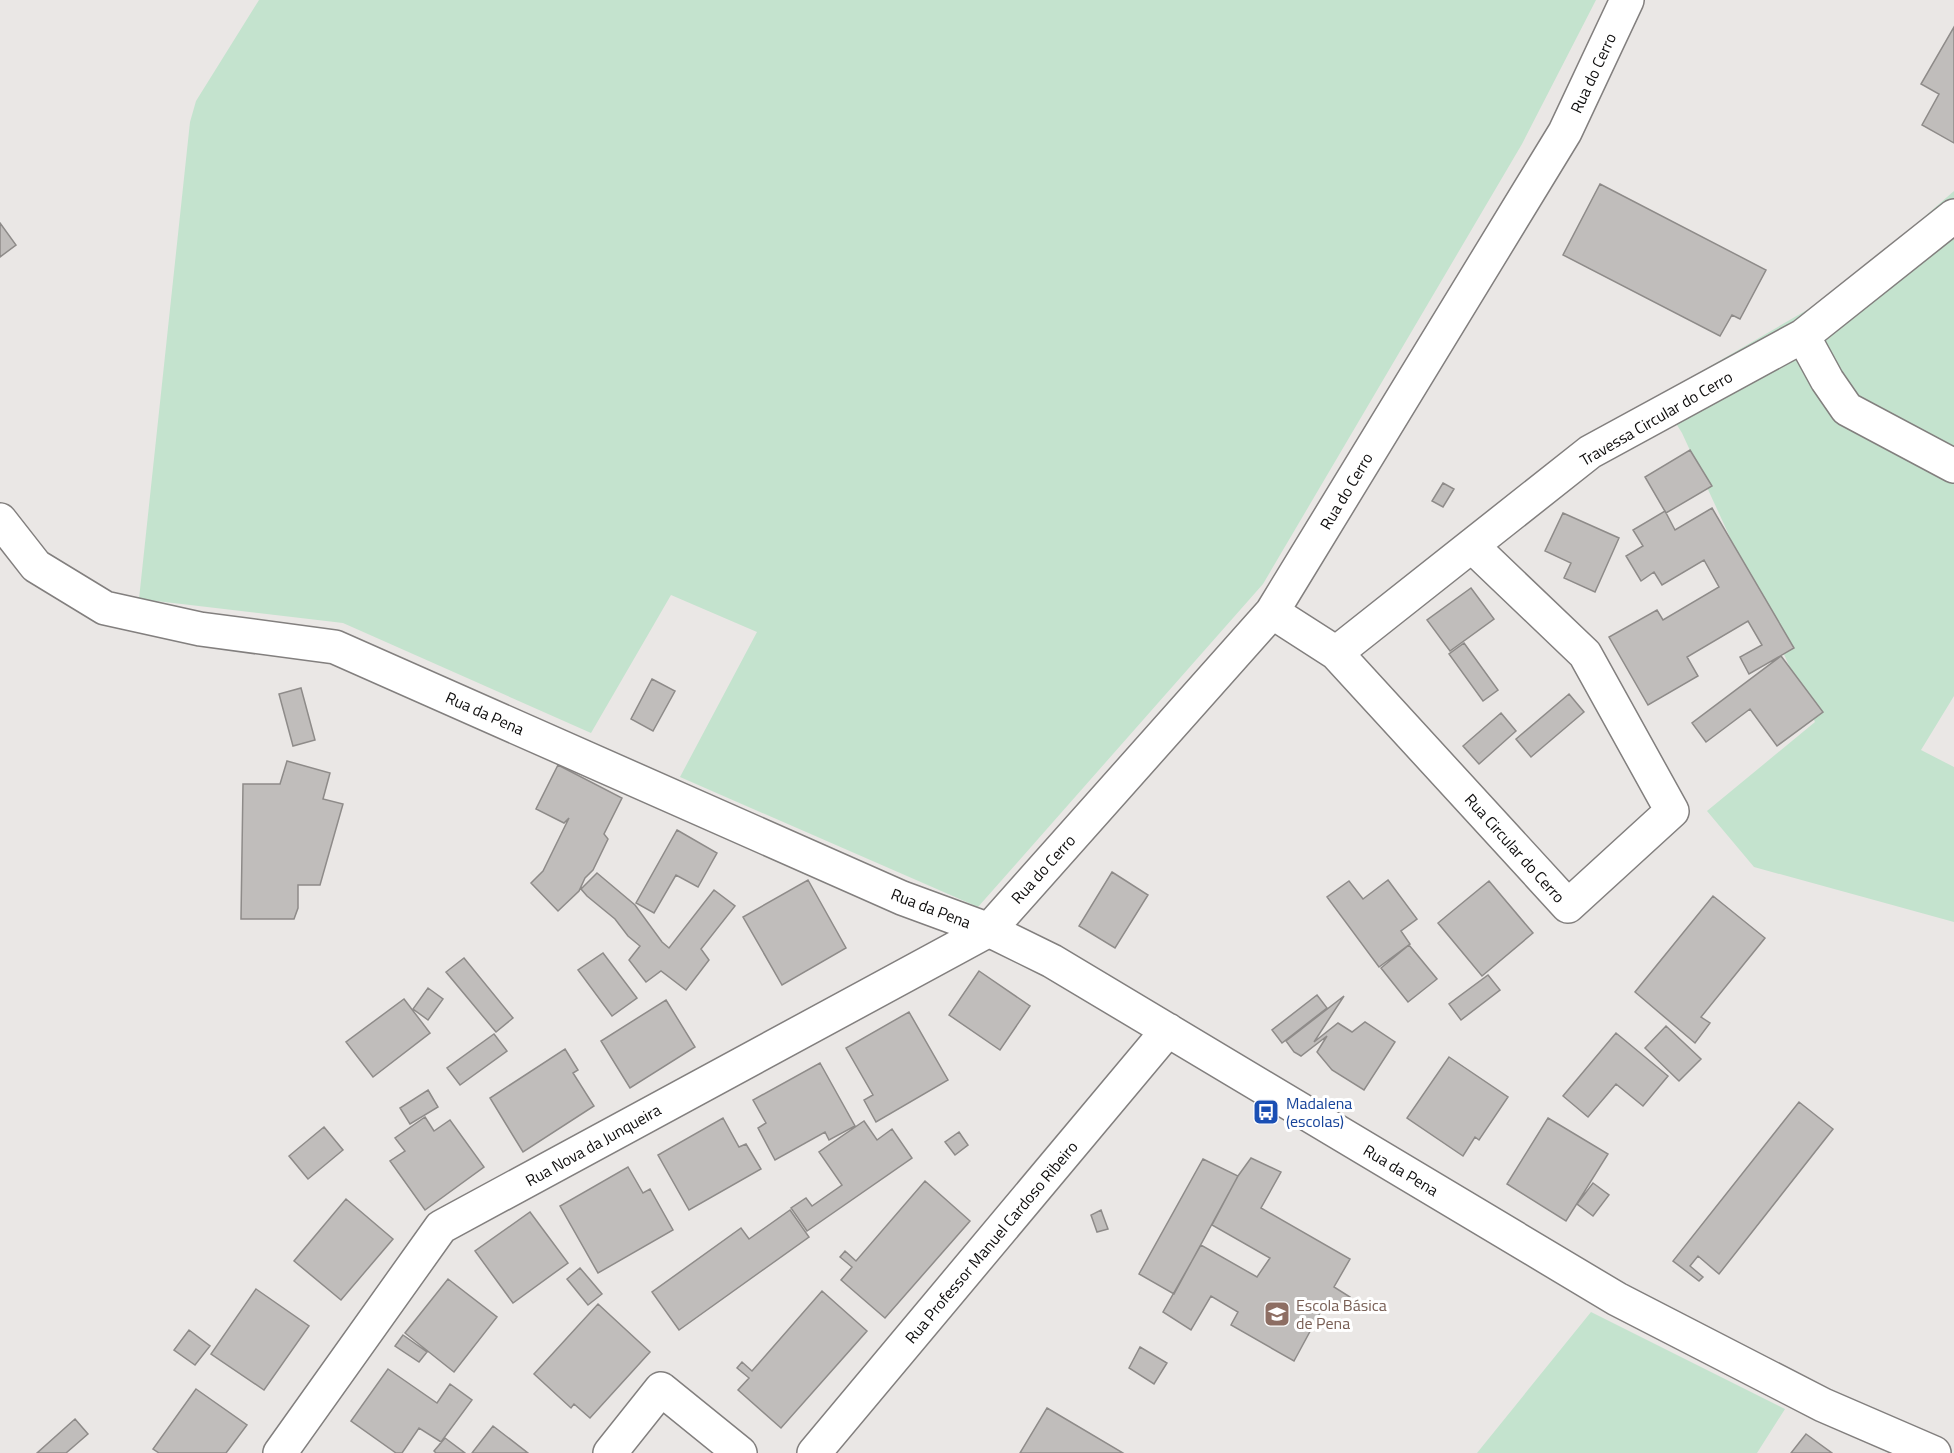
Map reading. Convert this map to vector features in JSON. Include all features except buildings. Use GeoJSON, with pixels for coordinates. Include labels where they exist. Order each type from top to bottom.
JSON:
{"type":"FeatureCollection","features":[{"type":"Feature","properties":{"kind":"street","name":"Rua do Cerro"},"geometry":{"type":"LineString","coordinates":[[989,930],[1272,612],[1565,132],[1627,0]]}},
{"type":"Feature","properties":{"kind":"street","name":"Travessa Circular do Cerro"},"geometry":{"type":"LineString","coordinates":[[1336,653],[1590,452],[1803,336],[1954,216]]}},
{"type":"Feature","properties":{"kind":"street"},"geometry":{"type":"LineString","coordinates":[[1803,336],[1827,380],[1847,409],[1954,466]]}},
{"type":"Feature","properties":{"kind":"street","name":"Rua da Pena"},"geometry":{"type":"LineString","coordinates":[[0,520],[36,566],[105,608],[200,629],[335,647],[902,898],[989,930],[1052,961],[1617,1299],[1823,1405],[1934,1453]]}},
{"type":"Feature","properties":{"kind":"street","name":"Rua Circular do Cerro"},"geometry":{"type":"LineString","coordinates":[[1272,612],[1336,653],[1568,906],[1672,811],[1585,654],[1472,546]]}},
{"type":"Feature","properties":{"kind":"street","name":"Rua Nova da Junqueira"},"geometry":{"type":"LineString","coordinates":[[280,1453],[441,1227],[989,930]]}},
{"type":"Feature","properties":{"kind":"street","name":"Rua Professor Manuel Cardoso Ribeiro"},"geometry":{"type":"LineString","coordinates":[[814,1453],[1168,1030]]}},
{"type":"Feature","properties":{"kind":"street"},"geometry":{"type":"LineString","coordinates":[[625,1448],[661,1389],[740,1453]]}},
{"type":"Feature","properties":{"kind":"green space"},"geometry":{"type":"Polygon","coordinates":[[[259,0],[1596,0],[1522,144],[1263,584],[978,907],[680,777],[757,632],[671,595],[591,733],[343,623],[139,599],[190,122],[196,101],[259,0]]]}},
{"type":"Feature","properties":{"kind":"green space"},"geometry":{"type":"Polygon","coordinates":[[[1954,191],[1954,696],[1921,750],[1954,767],[1954,922],[1754,867],[1707,811],[1815,722],[1682,433],[1659,396],[1838,292],[1954,191]]]}},
{"type":"Feature","properties":{"kind":"green space"},"geometry":{"type":"Polygon","coordinates":[[[1591,1312],[1785,1409],[1757,1453],[1477,1453],[1591,1312]]]}},
{"type":"Feature","properties":{"kind":"place","name":"Madalena (escolas)"},"geometry":{"type":"Point","coordinates":[1266,1112]}},
{"type":"Feature","properties":{"kind":"place","name":"Escola Básica de Pena"},"geometry":{"type":"Point","coordinates":[1277,1314]}}]}
